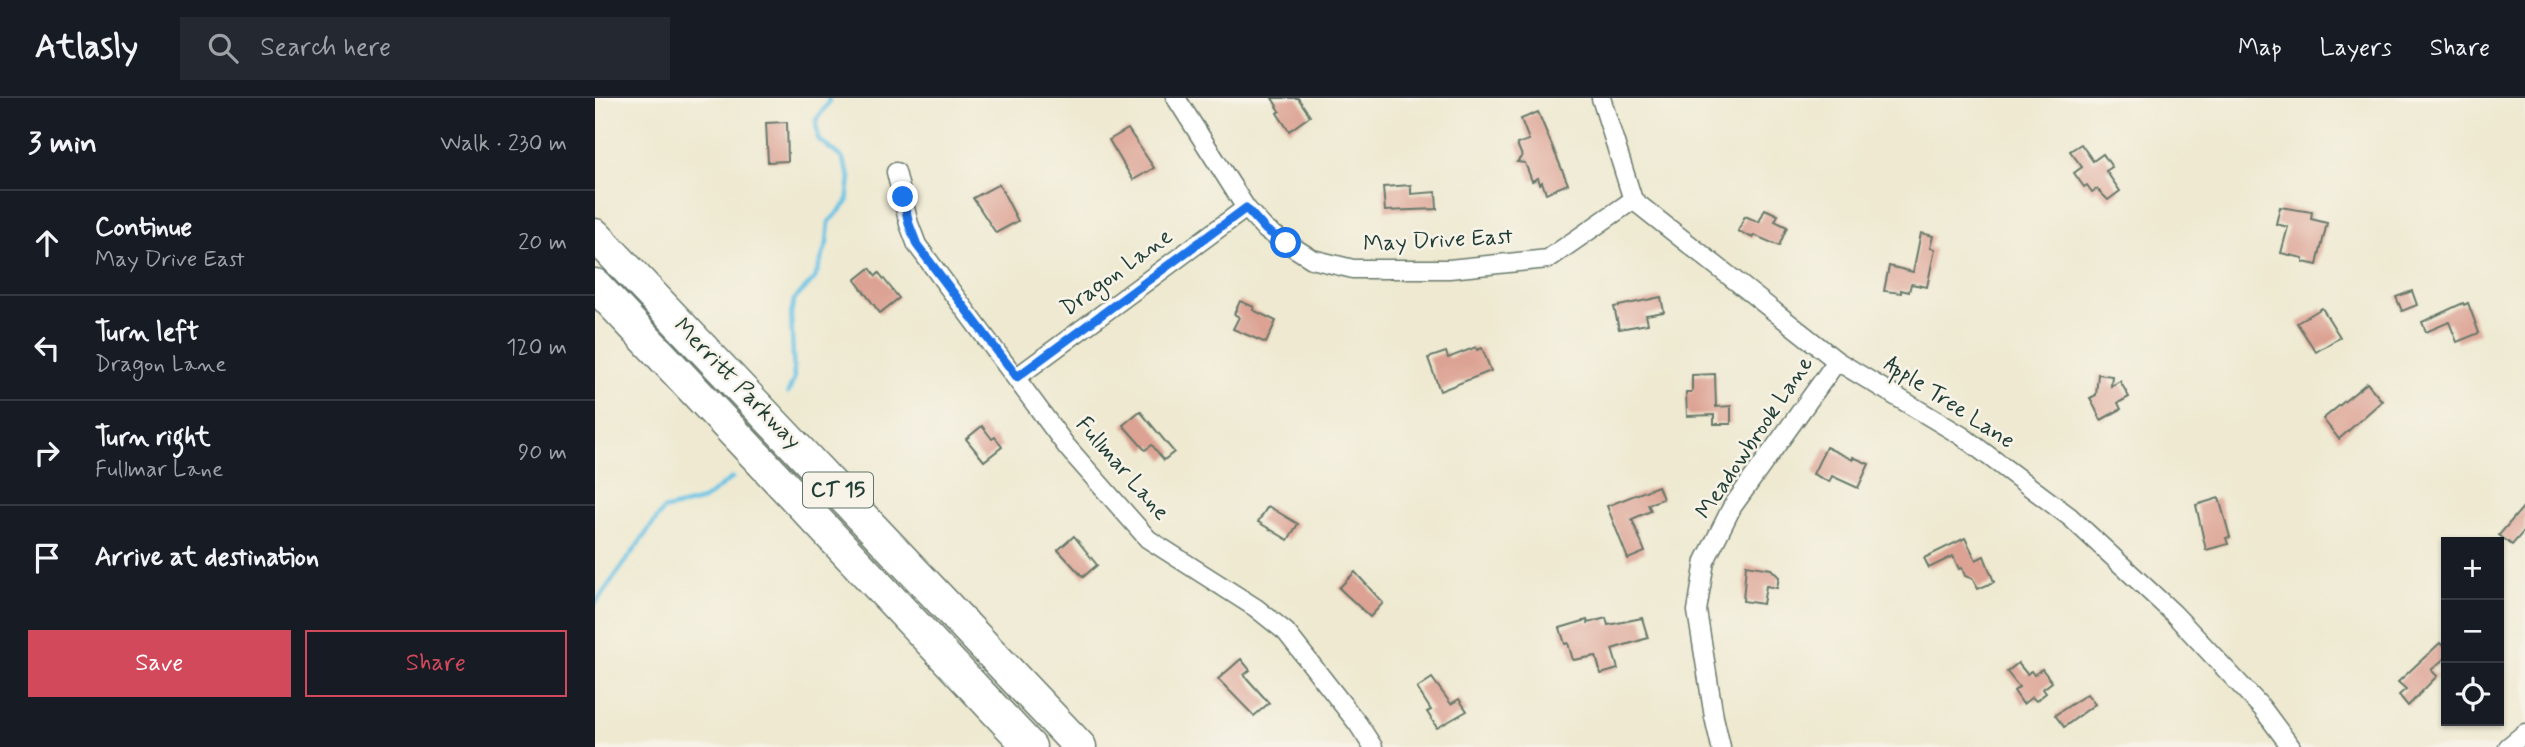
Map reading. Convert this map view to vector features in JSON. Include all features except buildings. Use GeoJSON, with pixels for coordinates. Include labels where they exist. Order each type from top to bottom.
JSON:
{"type":"FeatureCollection","features":[{"type":"Feature","properties":{"kind":"highway","name":"Merritt Parkway"},"geometry":{"type":"LineString","coordinates":[[595,235],[1080,747]]}},
{"type":"Feature","properties":{"kind":"highway","name":"Merritt Parkway"},"geometry":{"type":"LineString","coordinates":[[595,285],[1030,747]]}},
{"type":"Feature","properties":{"kind":"street","name":"May Drive East"},"geometry":{"type":"LineString","coordinates":[[1176,98],[1246,208],[1266,230],[1312,259],[1353,269],[1449,269],[1548,259],[1633,200]]}},
{"type":"Feature","properties":{"kind":"street"},"geometry":{"type":"LineString","coordinates":[[1601,98],[1633,200]]}},
{"type":"Feature","properties":{"kind":"street","name":"Fullmar Lane"},"geometry":{"type":"LineString","coordinates":[[896,172],[917,245],[1067,447],[1148,539],[1256,608],[1286,632],[1373,747]]}},
{"type":"Feature","properties":{"kind":"street","name":"Apple Tree Lane"},"geometry":{"type":"LineString","coordinates":[[1633,200],[1837,361],[1962,436],[2070,517],[2173,613],[2262,708],[2291,747]]}},
{"type":"Feature","properties":{"kind":"street","name":"Dragon Lane"},"geometry":{"type":"LineString","coordinates":[[1017,377],[1246,208]]}},
{"type":"Feature","properties":{"kind":"street","name":"Meadowbrook Lane"},"geometry":{"type":"LineString","coordinates":[[1721,747],[1697,611],[1705,561],[1732,507],[1837,361]]}},
{"type":"Feature","properties":{"kind":"street"},"geometry":{"type":"LineString","coordinates":[[2508,747],[2525,733]]}},
{"type":"Feature","properties":{"kind":"waterway"},"geometry":{"type":"LineString","coordinates":[[788,393],[794,379],[791,314],[794,300],[815,278],[827,243],[829,222],[847,203],[850,177],[842,158],[818,139],[816,120],[829,102],[828,98]]}},
{"type":"Feature","properties":{"kind":"waterway"},"geometry":{"type":"LineString","coordinates":[[595,604],[663,510],[703,500],[732,478]]}},
{"type":"Feature","properties":{"kind":"route"},"geometry":{"type":"LineString","coordinates":[[903,197],[917,245],[1017,377],[1246,208],[1266,230],[1286,243]]}}]}
